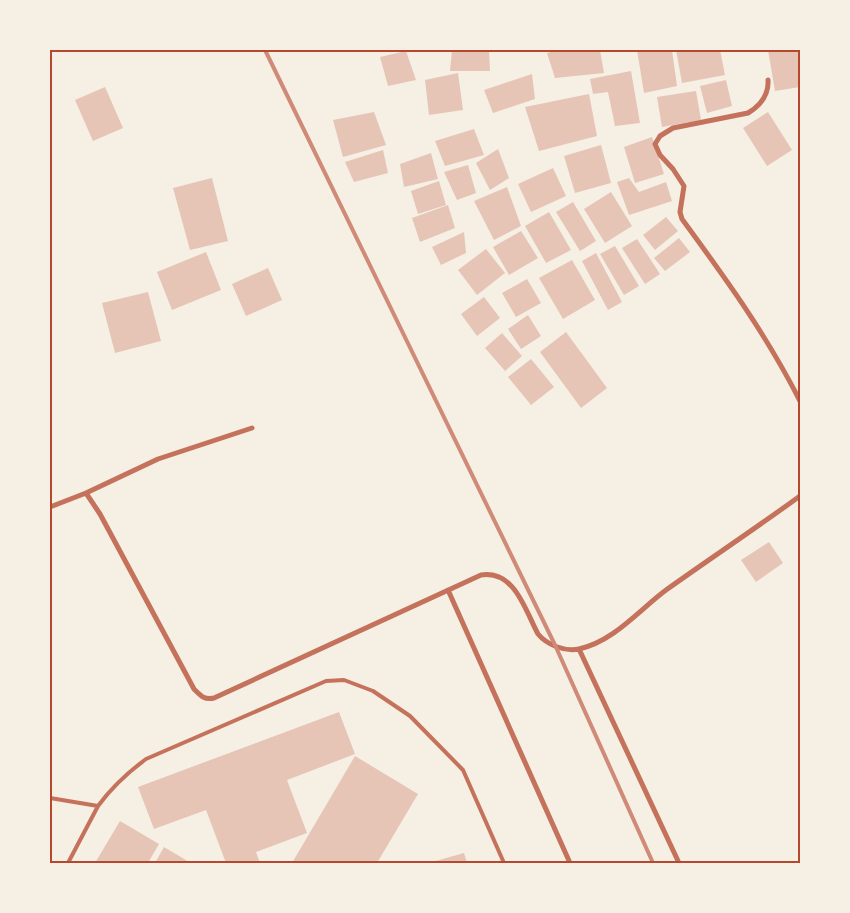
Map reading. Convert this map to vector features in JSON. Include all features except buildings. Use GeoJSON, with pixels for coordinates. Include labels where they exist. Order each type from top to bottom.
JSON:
{"type":"FeatureCollection","features":[{"type":"Feature","properties":{"kind":"street"},"geometry":{"type":"LineString","coordinates":[[768,80],[766,95],[748,113],[673,128],[660,136],[655,144],[660,154],[684,186],[680,212],[682,219],[745,306],[777,357],[800,401]]}},
{"type":"Feature","properties":{"kind":"street"},"geometry":{"type":"LineString","coordinates":[[50,507],[86,493],[158,459],[252,428]]}},
{"type":"Feature","properties":{"kind":"street"},"geometry":{"type":"LineString","coordinates":[[86,493],[100,514],[194,689],[201,696],[208,699],[214,698],[481,574],[499,575],[508,581],[542,639],[568,650],[579,649],[604,639],[619,629],[665,591],[800,496]]}},
{"type":"Feature","properties":{"kind":"street"},"geometry":{"type":"LineString","coordinates":[[448,590],[570,863]]}},
{"type":"Feature","properties":{"kind":"street"},"geometry":{"type":"LineString","coordinates":[[579,649],[680,863]]}},
{"type":"Feature","properties":{"kind":"lane"},"geometry":{"type":"LineString","coordinates":[[68,863],[98,806],[116,783],[146,759],[326,681],[344,680],[374,691],[410,716],[463,770],[504,863]]}},
{"type":"Feature","properties":{"kind":"lane"},"geometry":{"type":"LineString","coordinates":[[50,798],[98,806]]}},
{"type":"Feature","properties":{"kind":"railway"},"geometry":{"type":"LineString","coordinates":[[265,50],[555,645],[653,863]]}}]}
